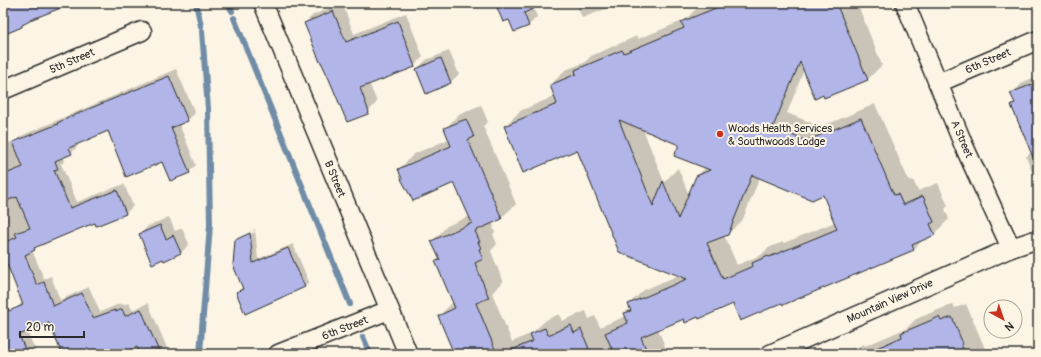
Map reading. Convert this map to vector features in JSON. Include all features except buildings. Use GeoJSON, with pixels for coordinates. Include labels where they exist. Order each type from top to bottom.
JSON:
{"type":"FeatureCollection","features":[{"type":"Feature","properties":{"kind":"street","name":"B Street"},"geometry":{"type":"LineString","coordinates":[[263,3],[408,354]]}},
{"type":"Feature","properties":{"kind":"street","name":"A Street"},"geometry":{"type":"LineString","coordinates":[[905,3],[964,146],[1011,248]]}},
{"type":"Feature","properties":{"kind":"street","name":"5th Street"},"geometry":{"type":"LineString","coordinates":[[3,90],[142,31]]}},
{"type":"Feature","properties":{"kind":"street","name":"6th Street"},"geometry":{"type":"LineString","coordinates":[[938,83],[1038,40]]}},
{"type":"Feature","properties":{"kind":"street"},"geometry":{"type":"LineString","coordinates":[[1011,248],[1038,239]]}},
{"type":"Feature","properties":{"kind":"street","name":"Mountain View Drive"},"geometry":{"type":"LineString","coordinates":[[770,354],[1011,248]]}},
{"type":"Feature","properties":{"kind":"street","name":"6th Street"},"geometry":{"type":"LineString","coordinates":[[278,354],[389,310]]}},
{"type":"Feature","properties":{"kind":"waterway"},"geometry":{"type":"LineString","coordinates":[[196,3],[201,26]]}},
{"type":"Feature","properties":{"kind":"waterway"},"geometry":{"type":"LineString","coordinates":[[228,3],[232,11]]}},
{"type":"Feature","properties":{"kind":"waterway"},"geometry":{"type":"LineString","coordinates":[[234,18],[350,304]]}},
{"type":"Feature","properties":{"kind":"waterway"},"geometry":{"type":"LineString","coordinates":[[200,354],[210,225],[208,109],[202,31]]}},
{"type":"Feature","properties":{"kind":"waterway"},"geometry":{"type":"LineString","coordinates":[[363,337],[370,354]]}},
{"type":"Feature","properties":{"kind":"place","name":"Woods Health Services & Southwoods Lodge"},"geometry":{"type":"Point","coordinates":[720,134]}}]}
